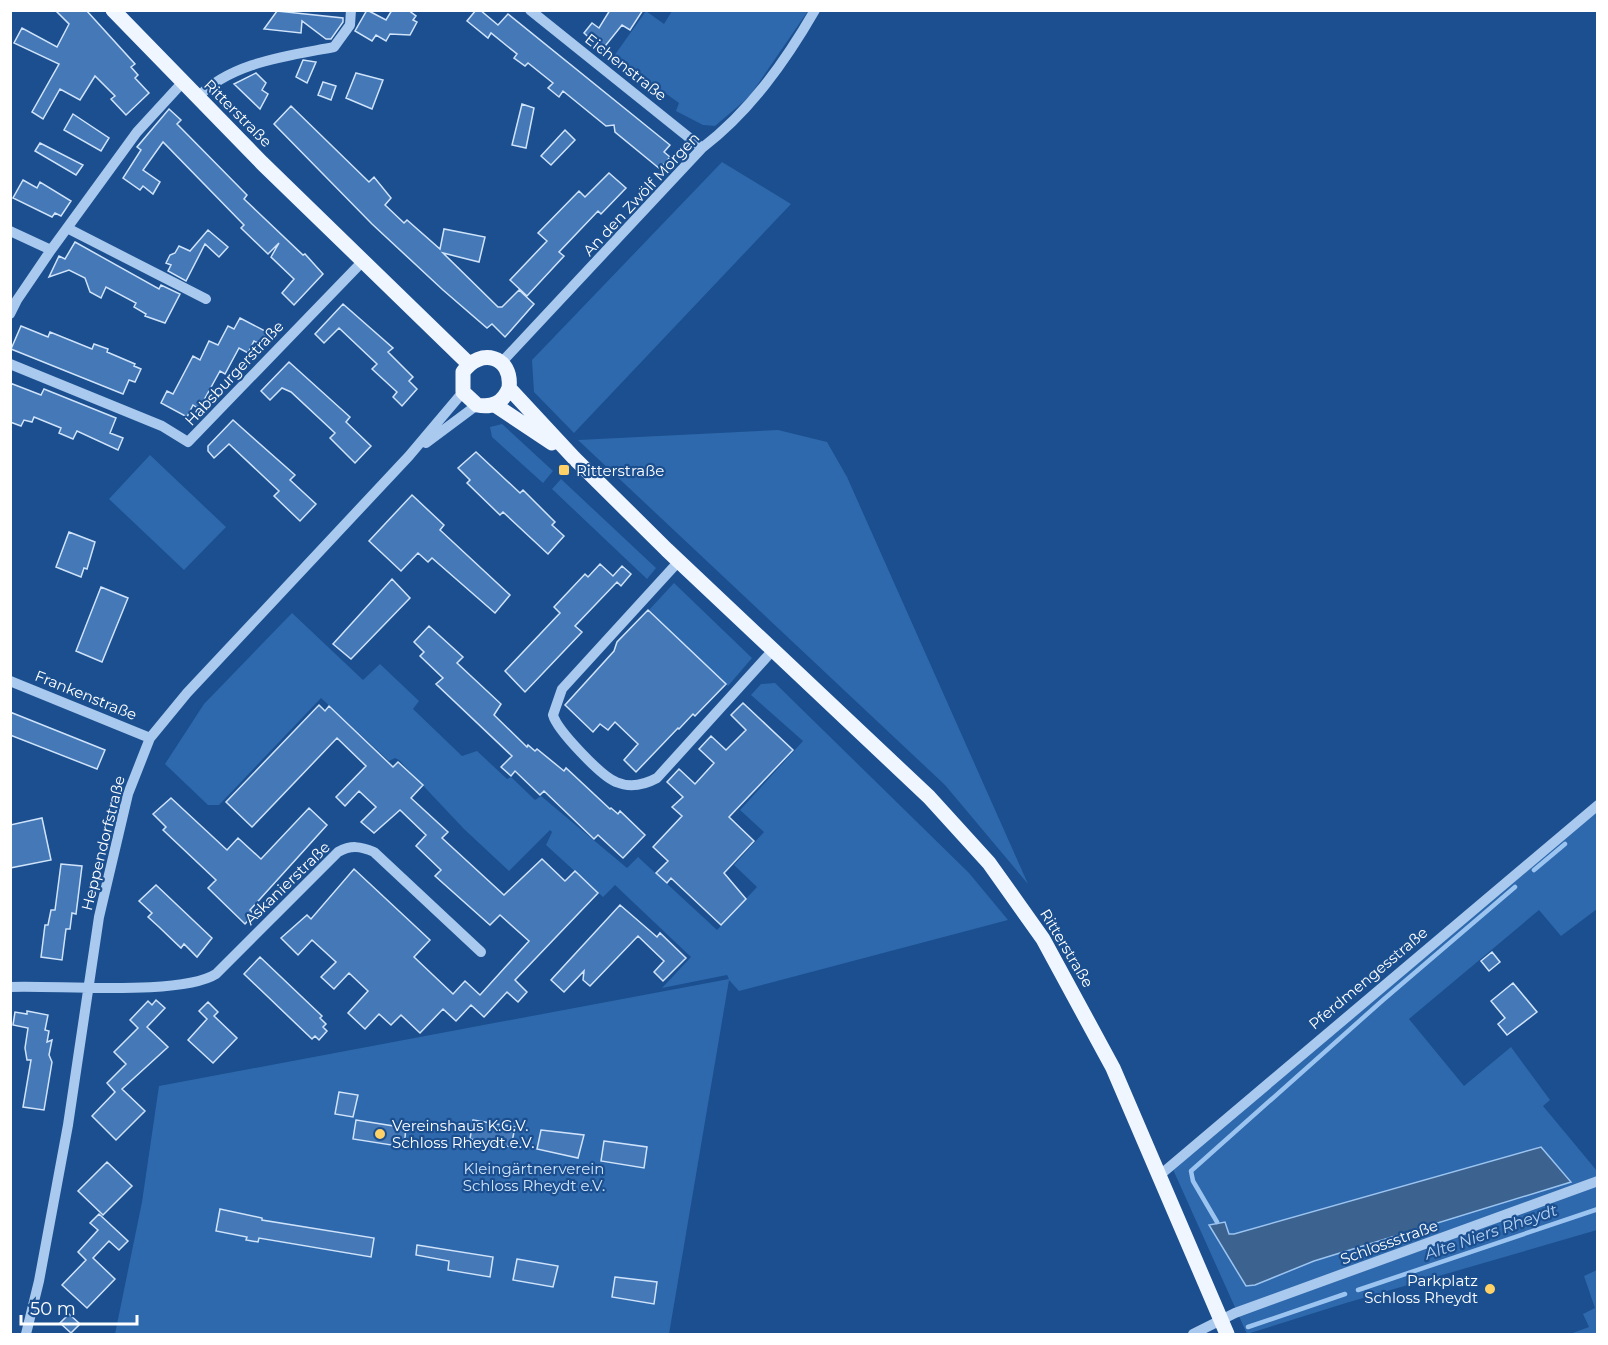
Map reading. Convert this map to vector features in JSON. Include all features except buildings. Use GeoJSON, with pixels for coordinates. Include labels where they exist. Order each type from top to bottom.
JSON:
{"type":"FeatureCollection","features":[{"type":"Feature","properties":{"kind":"main road","name":"Ritterstraße"},"geometry":{"type":"LineString","coordinates":[[113,10],[197,98],[362,262],[469,364]]}},
{"type":"Feature","properties":{"kind":"main road"},"geometry":{"type":"LineString","coordinates":[[501,363],[485,357],[469,364],[463,372],[463,392],[477,405],[495,405],[509,388]]}},
{"type":"Feature","properties":{"kind":"main road","name":"Ritterstraße"},"geometry":{"type":"LineString","coordinates":[[501,363],[509,374],[509,388],[574,458],[679,561],[936,804],[1012,893],[1069,983],[1113,1068],[1227,1335]]}},
{"type":"Feature","properties":{"kind":"main road","name":"Ritterstraße"},"geometry":{"type":"LineString","coordinates":[[495,405],[574,458]]}},
{"type":"Feature","properties":{"kind":"street"},"geometry":{"type":"LineString","coordinates":[[197,98],[207,87],[240,70],[267,61],[334,47],[350,25],[351,10]]}},
{"type":"Feature","properties":{"kind":"street","name":"Eichenstraße"},"geometry":{"type":"LineString","coordinates":[[530,10],[702,147]]}},
{"type":"Feature","properties":{"kind":"street","name":"An den Zwölf Morgen"},"geometry":{"type":"LineString","coordinates":[[501,363],[702,147],[719,135],[763,90],[815,10]]}},
{"type":"Feature","properties":{"kind":"street"},"geometry":{"type":"LineString","coordinates":[[10,314],[16,300],[137,132],[182,83]]}},
{"type":"Feature","properties":{"kind":"street"},"geometry":{"type":"LineString","coordinates":[[67,228],[206,299]]}},
{"type":"Feature","properties":{"kind":"street"},"geometry":{"type":"LineString","coordinates":[[10,231],[51,250]]}},
{"type":"Feature","properties":{"kind":"street","name":"Habsburgerstraße"},"geometry":{"type":"LineString","coordinates":[[10,364],[162,426],[188,442],[362,262]]}},
{"type":"Feature","properties":{"kind":"street","name":"Heppendorfstraße"},"geometry":{"type":"LineString","coordinates":[[26,1335],[54,1201],[99,917],[128,794],[150,738],[187,693],[409,456],[463,392]]}},
{"type":"Feature","properties":{"kind":"street","name":"Heppendorfstraße"},"geometry":{"type":"LineString","coordinates":[[409,456],[477,405]]}},
{"type":"Feature","properties":{"kind":"street"},"geometry":{"type":"LineString","coordinates":[[679,561],[562,688],[553,715],[562,733],[614,781],[639,785],[649,782],[665,770],[774,650]]}},
{"type":"Feature","properties":{"kind":"street","name":"Frankenstraße"},"geometry":{"type":"LineString","coordinates":[[10,681],[150,738]]}},
{"type":"Feature","properties":{"kind":"street","name":"Pferdmengesstraße"},"geometry":{"type":"LineString","coordinates":[[1160,1175],[1598,805]]}},
{"type":"Feature","properties":{"kind":"street","name":"Askanierstraße"},"geometry":{"type":"LineString","coordinates":[[89,987],[170,986],[206,981],[216,974],[338,852],[349,846],[362,847],[375,852],[480,952]]}},
{"type":"Feature","properties":{"kind":"street"},"geometry":{"type":"LineString","coordinates":[[10,987],[89,987]]}},
{"type":"Feature","properties":{"kind":"street","name":"Schlossstraße"},"geometry":{"type":"LineString","coordinates":[[1193,1335],[1221,1319],[1598,1181]]}},
{"type":"Feature","properties":{"kind":"green space"},"geometry":{"type":"Polygon","coordinates":[[[646,11],[664,24],[672,11],[808,11],[749,97],[715,126],[703,125],[676,111],[679,103],[614,56],[646,11]]]}},
{"type":"Feature","properties":{"kind":"green space"},"geometry":{"type":"Polygon","coordinates":[[[722,162],[791,204],[574,433],[534,392],[532,360],[722,162]]]}},
{"type":"Feature","properties":{"kind":"green space"},"geometry":{"type":"Polygon","coordinates":[[[502,424],[553,471],[543,483],[492,437],[490,427],[502,424]]]}},
{"type":"Feature","properties":{"kind":"green space"},"geometry":{"type":"Polygon","coordinates":[[[778,430],[827,442],[847,477],[1028,884],[945,785],[578,440],[778,430]]]}},
{"type":"Feature","properties":{"kind":"green space"},"geometry":{"type":"Polygon","coordinates":[[[150,455],[226,527],[184,570],[109,499],[150,455]]]}},
{"type":"Feature","properties":{"kind":"green space"},"geometry":{"type":"Polygon","coordinates":[[[561,479],[656,568],[647,579],[552,489],[561,479]]]}},
{"type":"Feature","properties":{"kind":"green space"},"geometry":{"type":"Polygon","coordinates":[[[674,583],[752,658],[728,686],[649,610],[674,583]]]}},
{"type":"Feature","properties":{"kind":"green space","name":"Kleingärtnerverein Schloss Rheydt e.V."},"geometry":{"type":"Polygon","coordinates":[[[292,613],[363,680],[380,664],[419,701],[413,709],[462,756],[477,751],[507,779],[511,777],[535,800],[541,796],[627,868],[638,857],[717,930],[757,887],[734,865],[764,832],[740,810],[803,741],[751,695],[761,684],[775,683],[969,873],[1008,920],[739,991],[729,980],[669,1334],[115,1334],[142,1202],[159,1086],[729,979],[727,975],[662,988],[691,957],[615,885],[603,897],[546,845],[552,832],[550,830],[509,871],[464,829],[399,760],[395,758],[389,761],[321,698],[219,805],[208,805],[165,764],[204,704],[292,613]]]}},
{"type":"Feature","properties":{"kind":"green space"},"geometry":{"type":"Polygon","coordinates":[[[1597,805],[1597,909],[1561,936],[1539,910],[1409,1019],[1464,1086],[1511,1047],[1550,1100],[1543,1106],[1597,1171],[1597,1230],[1247,1334],[1171,1165],[1597,805]],[[1571,1181],[1234,1234],[1229,1234],[1227,1226],[1210,1225],[1247,1286],[1314,1261],[1571,1181]]]}},
{"type":"Feature","properties":{"kind":"green space"},"geometry":{"type":"Polygon","coordinates":[[[1597,1270],[1597,1334],[1570,1334],[1589,1327],[1583,1314],[1595,1308],[1584,1276],[1597,1270]]]}},
{"type":"Feature","properties":{"kind":"shaded area"},"geometry":{"type":"Polygon","coordinates":[[[1541,1147],[1571,1182],[1314,1261],[1255,1285],[1246,1286],[1209,1225],[1225,1222],[1229,1234],[1234,1234],[1541,1147]]]}},
{"type":"Feature","properties":{"kind":"waterway"},"geometry":{"type":"LineString","coordinates":[[1534,870],[1565,844]]}},
{"type":"Feature","properties":{"kind":"waterway"},"geometry":{"type":"LineString","coordinates":[[1217,1222],[1193,1181],[1191,1171],[1383,1000],[1515,887]]}},
{"type":"Feature","properties":{"kind":"waterway","name":"Alte Niers Rheydt"},"geometry":{"type":"LineString","coordinates":[[1358,1290],[1598,1209]]}},
{"type":"Feature","properties":{"kind":"waterway","name":"Alte Niers Rheydt"},"geometry":{"type":"LineString","coordinates":[[1248,1327],[1345,1294]]}},
{"type":"Feature","properties":{"kind":"place","name":"Ritterstraße"},"geometry":{"type":"Point","coordinates":[564,470]}},
{"type":"Feature","properties":{"kind":"place","name":"Vereinshaus K.G.V. Schloss Rheydt e.V."},"geometry":{"type":"Point","coordinates":[380,1134]}},
{"type":"Feature","properties":{"kind":"place","name":"Parkplatz Schloss Rheydt"},"geometry":{"type":"Point","coordinates":[1490,1289]}}]}
